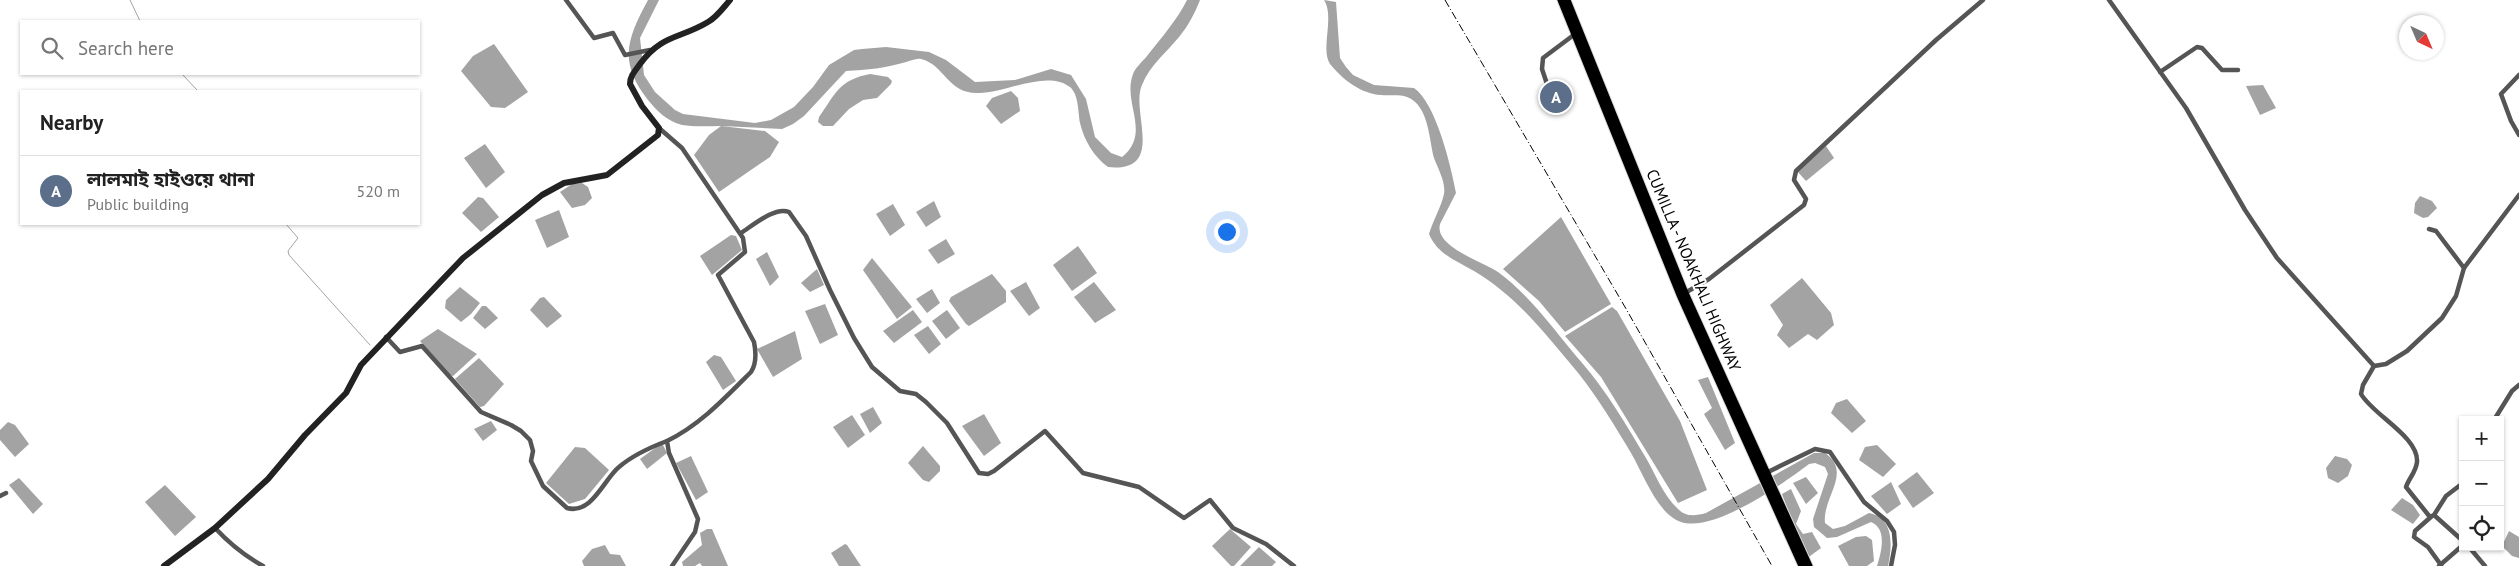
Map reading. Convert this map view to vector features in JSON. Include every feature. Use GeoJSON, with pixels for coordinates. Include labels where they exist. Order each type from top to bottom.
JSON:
{"type":"FeatureCollection","features":[{"type":"Feature","properties":{"kind":"main road"},"geometry":{"type":"LineString","coordinates":[[164,566],[215,528],[268,478],[305,435],[346,393],[361,365],[463,258],[542,195],[564,183],[607,175],[658,135],[659,128],[642,106],[630,84],[631,76],[647,52],[660,42],[707,24],[716,18],[730,0]]}},
{"type":"Feature","properties":{"kind":"main road"},"geometry":{"type":"LineString","coordinates":[[1560,0],[1661,240],[1680,296],[1764,474]]}},
{"type":"Feature","properties":{"kind":"main road","name":"CUMILLA - NOAKHALI HIGHWAY"},"geometry":{"type":"LineString","coordinates":[[1567,0],[1661,240],[1798,549]]}},
{"type":"Feature","properties":{"kind":"main road"},"geometry":{"type":"LineString","coordinates":[[1798,549],[1802,566]]}},
{"type":"Feature","properties":{"kind":"main road"},"geometry":{"type":"LineString","coordinates":[[1798,549],[1809,566]]}},
{"type":"Feature","properties":{"kind":"street"},"geometry":{"type":"LineString","coordinates":[[566,0],[594,38],[614,33],[623,54],[647,52]]}},
{"type":"Feature","properties":{"kind":"street"},"geometry":{"type":"LineString","coordinates":[[1685,293],[1709,280],[1804,205],[1806,199],[1794,180],[1796,171],[1936,40],[1983,0]]}},
{"type":"Feature","properties":{"kind":"street"},"geometry":{"type":"LineString","coordinates":[[2109,0],[2186,108],[2244,210],[2277,258],[2374,366]]}},
{"type":"Feature","properties":{"kind":"street"},"geometry":{"type":"LineString","coordinates":[[1548,86],[1542,69],[1543,58],[1575,34]]}},
{"type":"Feature","properties":{"kind":"street"},"geometry":{"type":"LineString","coordinates":[[2160,72],[2180,57],[2200,47],[2222,70],[2229,72],[2238,70]]}},
{"type":"Feature","properties":{"kind":"street"},"geometry":{"type":"LineString","coordinates":[[2519,74],[2501,94],[2511,121],[2519,135]]}},
{"type":"Feature","properties":{"kind":"street"},"geometry":{"type":"LineString","coordinates":[[386,337],[400,352],[422,346],[481,412],[521,431],[530,440],[533,451],[532,461],[543,486],[567,508],[576,508],[590,501],[618,467],[653,446],[682,434],[704,417],[754,367],[754,342],[718,275],[746,250],[740,233],[682,148],[659,128]]}},
{"type":"Feature","properties":{"kind":"street"},"geometry":{"type":"LineString","coordinates":[[2374,366],[2386,364],[2406,351],[2442,318],[2456,296],[2464,268],[2519,195]]}},
{"type":"Feature","properties":{"kind":"street"},"geometry":{"type":"LineString","coordinates":[[740,233],[774,213],[784,210],[789,212],[806,236],[854,338],[872,367],[900,391],[916,394],[926,402],[947,423],[979,473],[988,474],[994,471],[1045,432],[1083,473],[1139,488],[1184,518],[1210,500],[1234,528],[1266,544],[1294,566]]}},
{"type":"Feature","properties":{"kind":"street"},"geometry":{"type":"LineString","coordinates":[[2429,228],[2436,231],[2464,268]]}},
{"type":"Feature","properties":{"kind":"street"},"geometry":{"type":"LineString","coordinates":[[2374,366],[2363,385],[2361,394],[2372,410],[2400,432],[2414,449],[2417,460],[2416,470],[2406,487],[2432,516],[2459,538]]}},
{"type":"Feature","properties":{"kind":"street"},"geometry":{"type":"LineString","coordinates":[[2496,416],[2512,391],[2519,385]]}},
{"type":"Feature","properties":{"kind":"street"},"geometry":{"type":"LineString","coordinates":[[667,441],[669,453],[698,519],[695,532],[672,566]]}},
{"type":"Feature","properties":{"kind":"street"},"geometry":{"type":"LineString","coordinates":[[1764,474],[1816,448],[1830,452],[1864,502],[1887,521],[1894,532],[1895,545],[1891,566]]}},
{"type":"Feature","properties":{"kind":"street"},"geometry":{"type":"LineString","coordinates":[[2459,486],[2446,496],[2432,516],[2415,531],[2414,537],[2428,547],[2440,565],[2459,548]]}},
{"type":"Feature","properties":{"kind":"street"},"geometry":{"type":"LineString","coordinates":[[0,496],[6,493]]}},
{"type":"Feature","properties":{"kind":"street"},"geometry":{"type":"LineString","coordinates":[[215,528],[227,541],[250,559],[263,566]]}},
{"type":"Feature","properties":{"kind":"street"},"geometry":{"type":"LineString","coordinates":[[2472,551],[2485,566]]}},
{"type":"Feature","properties":{"kind":"shaded area"},"geometry":{"type":"Polygon","coordinates":[[[648,0],[659,0],[640,38],[644,75],[655,92],[675,110],[683,114],[755,123],[771,120],[794,107],[813,87],[829,65],[854,50],[886,47],[929,52],[946,60],[975,82],[1015,80],[1051,69],[1071,75],[1086,99],[1095,137],[1111,153],[1122,157],[1131,148],[1135,138],[1135,117],[1131,96],[1133,74],[1168,29],[1187,0],[1200,0],[1194,15],[1174,43],[1154,65],[1142,85],[1140,110],[1143,138],[1142,151],[1137,160],[1126,166],[1108,167],[1094,153],[1084,136],[1080,123],[1077,99],[1070,87],[1060,82],[1049,80],[988,92],[967,92],[952,84],[936,67],[921,59],[884,67],[846,71],[804,116],[782,129],[682,125],[672,121],[655,108],[632,74],[629,62],[631,39],[648,0]]]}},
{"type":"Feature","properties":{"kind":"shaded area"},"geometry":{"type":"Polygon","coordinates":[[[1324,0],[1336,2],[1340,58],[1353,75],[1374,85],[1414,88],[1429,107],[1441,136],[1456,193],[1440,224],[1440,232],[1445,240],[1452,247],[1498,272],[1522,293],[1543,316],[1592,375],[1624,422],[1664,491],[1678,509],[1691,515],[1706,513],[1814,453],[1825,453],[1833,460],[1837,477],[1825,514],[1825,523],[1833,529],[1845,526],[1869,513],[1877,516],[1883,521],[1890,534],[1888,566],[1877,566],[1882,542],[1880,530],[1871,522],[1837,537],[1827,538],[1814,527],[1813,519],[1828,474],[1825,467],[1815,463],[1809,464],[1783,483],[1748,504],[1711,520],[1695,523],[1681,522],[1672,518],[1665,511],[1651,492],[1631,453],[1600,402],[1579,374],[1531,318],[1490,281],[1448,256],[1437,247],[1429,234],[1441,204],[1444,189],[1443,180],[1434,158],[1424,115],[1420,107],[1407,97],[1366,92],[1352,85],[1335,70],[1327,58],[1328,15],[1324,0]]]}},
{"type":"Feature","properties":{"kind":"shaded area"},"geometry":{"type":"Polygon","coordinates":[[[494,44],[528,92],[505,108],[491,107],[461,71],[473,56],[494,44]]]}},
{"type":"Feature","properties":{"kind":"shaded area"},"geometry":{"type":"Polygon","coordinates":[[[870,74],[888,77],[892,81],[891,84],[877,98],[863,100],[849,109],[833,126],[823,126],[818,122],[819,117],[839,89],[851,80],[870,74]]]}},
{"type":"Feature","properties":{"kind":"shaded area"},"geometry":{"type":"Polygon","coordinates":[[[2263,85],[2276,108],[2260,115],[2246,86],[2263,85]]]}},
{"type":"Feature","properties":{"kind":"shaded area"},"geometry":{"type":"Polygon","coordinates":[[[1011,91],[1018,98],[1020,111],[1001,124],[986,106],[992,98],[1011,91]]]}},
{"type":"Feature","properties":{"kind":"shaded area"},"geometry":{"type":"Polygon","coordinates":[[[721,126],[765,131],[779,142],[770,157],[719,192],[694,155],[709,135],[721,126]]]}},
{"type":"Feature","properties":{"kind":"shaded area"},"geometry":{"type":"Polygon","coordinates":[[[485,144],[505,172],[486,188],[464,158],[485,144]]]}},
{"type":"Feature","properties":{"kind":"shaded area"},"geometry":{"type":"Polygon","coordinates":[[[1826,146],[1834,158],[1806,181],[1797,171],[1826,146]]]}},
{"type":"Feature","properties":{"kind":"shaded area"},"geometry":{"type":"Polygon","coordinates":[[[582,183],[588,187],[592,198],[585,205],[572,208],[560,192],[572,184],[582,183]]]}},
{"type":"Feature","properties":{"kind":"shaded area"},"geometry":{"type":"Polygon","coordinates":[[[2420,196],[2432,201],[2437,208],[2428,217],[2423,218],[2414,213],[2415,203],[2420,196]]]}},
{"type":"Feature","properties":{"kind":"shaded area"},"geometry":{"type":"Polygon","coordinates":[[[478,197],[483,198],[499,217],[481,232],[462,213],[478,197]]]}},
{"type":"Feature","properties":{"kind":"shaded area"},"geometry":{"type":"Polygon","coordinates":[[[934,201],[941,217],[926,227],[916,212],[934,201]]]}},
{"type":"Feature","properties":{"kind":"shaded area"},"geometry":{"type":"Polygon","coordinates":[[[893,204],[905,225],[890,236],[876,214],[893,204]]]}},
{"type":"Feature","properties":{"kind":"shaded area"},"geometry":{"type":"Polygon","coordinates":[[[559,210],[569,237],[547,248],[535,220],[559,210]]]}},
{"type":"Feature","properties":{"kind":"shaded area"},"geometry":{"type":"Polygon","coordinates":[[[1561,217],[1611,304],[1565,332],[1539,301],[1503,269],[1561,217]]]}},
{"type":"Feature","properties":{"kind":"shaded area"},"geometry":{"type":"Polygon","coordinates":[[[731,235],[736,236],[742,250],[712,275],[700,256],[731,235]]]}},
{"type":"Feature","properties":{"kind":"shaded area"},"geometry":{"type":"Polygon","coordinates":[[[946,239],[955,254],[938,264],[928,250],[946,239]]]}},
{"type":"Feature","properties":{"kind":"shaded area"},"geometry":{"type":"Polygon","coordinates":[[[1078,246],[1097,273],[1072,291],[1053,265],[1078,246]]]}},
{"type":"Feature","properties":{"kind":"shaded area"},"geometry":{"type":"Polygon","coordinates":[[[767,252],[779,277],[770,286],[756,259],[767,252]]]}},
{"type":"Feature","properties":{"kind":"shaded area"},"geometry":{"type":"Polygon","coordinates":[[[872,258],[912,307],[897,319],[863,270],[872,258]]]}},
{"type":"Feature","properties":{"kind":"shaded area"},"geometry":{"type":"Polygon","coordinates":[[[817,269],[824,285],[810,292],[801,283],[817,269]]]}},
{"type":"Feature","properties":{"kind":"shaded area"},"geometry":{"type":"Polygon","coordinates":[[[992,274],[1006,291],[1006,302],[969,326],[949,301],[951,297],[992,274]]]}},
{"type":"Feature","properties":{"kind":"shaded area"},"geometry":{"type":"Polygon","coordinates":[[[1802,278],[1831,313],[1834,325],[1817,340],[1808,334],[1789,348],[1777,335],[1783,325],[1770,305],[1802,278]]]}},
{"type":"Feature","properties":{"kind":"shaded area"},"geometry":{"type":"Polygon","coordinates":[[[1026,282],[1040,308],[1029,316],[1010,291],[1026,282]]]}},
{"type":"Feature","properties":{"kind":"shaded area"},"geometry":{"type":"Polygon","coordinates":[[[1094,282],[1116,310],[1095,323],[1074,297],[1094,282]]]}},
{"type":"Feature","properties":{"kind":"shaded area"},"geometry":{"type":"Polygon","coordinates":[[[460,287],[480,303],[461,322],[445,308],[446,300],[460,287]]]}},
{"type":"Feature","properties":{"kind":"shaded area"},"geometry":{"type":"Polygon","coordinates":[[[932,289],[940,303],[927,313],[916,299],[932,289]]]}},
{"type":"Feature","properties":{"kind":"shaded area"},"geometry":{"type":"Polygon","coordinates":[[[544,297],[562,316],[547,328],[530,310],[540,298],[544,297]]]}},
{"type":"Feature","properties":{"kind":"shaded area"},"geometry":{"type":"Polygon","coordinates":[[[825,304],[838,335],[820,344],[805,311],[825,304]]]}},
{"type":"Feature","properties":{"kind":"shaded area"},"geometry":{"type":"Polygon","coordinates":[[[482,306],[486,306],[498,318],[485,329],[473,318],[482,306]]]}},
{"type":"Feature","properties":{"kind":"shaded area"},"geometry":{"type":"Polygon","coordinates":[[[1612,307],[1617,311],[1680,421],[1707,490],[1678,503],[1601,377],[1565,336],[1612,307]]]}},
{"type":"Feature","properties":{"kind":"shaded area"},"geometry":{"type":"Polygon","coordinates":[[[913,310],[922,322],[894,343],[883,331],[913,310]]]}},
{"type":"Feature","properties":{"kind":"shaded area"},"geometry":{"type":"Polygon","coordinates":[[[947,310],[960,328],[946,339],[932,321],[947,310]]]}},
{"type":"Feature","properties":{"kind":"shaded area"},"geometry":{"type":"Polygon","coordinates":[[[928,326],[941,344],[929,354],[914,335],[928,326]]]}},
{"type":"Feature","properties":{"kind":"shaded area"},"geometry":{"type":"Polygon","coordinates":[[[438,329],[477,354],[453,376],[449,375],[420,341],[438,329]]]}},
{"type":"Feature","properties":{"kind":"shaded area"},"geometry":{"type":"Polygon","coordinates":[[[795,331],[802,359],[773,377],[757,349],[795,331]]]}},
{"type":"Feature","properties":{"kind":"shaded area"},"geometry":{"type":"Polygon","coordinates":[[[714,355],[721,357],[736,381],[723,390],[706,362],[714,355]]]}},
{"type":"Feature","properties":{"kind":"shaded area"},"geometry":{"type":"Polygon","coordinates":[[[479,358],[504,384],[484,406],[480,407],[455,379],[479,358]]]}},
{"type":"Feature","properties":{"kind":"shaded area"},"geometry":{"type":"Polygon","coordinates":[[[1708,377],[1735,443],[1725,450],[1704,414],[1712,408],[1698,380],[1708,377]]]}},
{"type":"Feature","properties":{"kind":"shaded area"},"geometry":{"type":"Polygon","coordinates":[[[1847,399],[1866,421],[1852,433],[1831,413],[1836,403],[1847,399]]]}},
{"type":"Feature","properties":{"kind":"shaded area"},"geometry":{"type":"Polygon","coordinates":[[[873,407],[882,423],[870,433],[860,414],[873,407]]]}},
{"type":"Feature","properties":{"kind":"shaded area"},"geometry":{"type":"Polygon","coordinates":[[[984,414],[1001,443],[984,456],[962,426],[984,414]]]}},
{"type":"Feature","properties":{"kind":"shaded area"},"geometry":{"type":"Polygon","coordinates":[[[852,415],[865,435],[848,448],[833,427],[852,415]]]}},
{"type":"Feature","properties":{"kind":"shaded area"},"geometry":{"type":"Polygon","coordinates":[[[491,421],[497,430],[483,441],[474,429],[491,421]]]}},
{"type":"Feature","properties":{"kind":"shaded area"},"geometry":{"type":"Polygon","coordinates":[[[8,422],[15,425],[29,444],[15,457],[0,440],[0,430],[8,422]]]}},
{"type":"Feature","properties":{"kind":"shaded area"},"geometry":{"type":"Polygon","coordinates":[[[662,443],[667,453],[647,469],[640,459],[662,443]]]}},
{"type":"Feature","properties":{"kind":"shaded area"},"geometry":{"type":"Polygon","coordinates":[[[1877,445],[1896,464],[1883,477],[1859,460],[1865,447],[1877,445]]]}},
{"type":"Feature","properties":{"kind":"shaded area"},"geometry":{"type":"Polygon","coordinates":[[[923,446],[940,466],[940,471],[929,482],[923,480],[908,463],[923,446]]]}},
{"type":"Feature","properties":{"kind":"shaded area"},"geometry":{"type":"Polygon","coordinates":[[[575,447],[585,448],[609,470],[585,499],[569,504],[546,483],[575,447]]]}},
{"type":"Feature","properties":{"kind":"shaded area"},"geometry":{"type":"Polygon","coordinates":[[[691,456],[708,492],[696,500],[676,463],[691,456]]]}},
{"type":"Feature","properties":{"kind":"shaded area"},"geometry":{"type":"Polygon","coordinates":[[[2335,456],[2347,459],[2352,465],[2348,476],[2338,483],[2328,478],[2326,468],[2335,456]]]}},
{"type":"Feature","properties":{"kind":"shaded area"},"geometry":{"type":"Polygon","coordinates":[[[1917,472],[1934,493],[1913,508],[1898,486],[1917,472]]]}},
{"type":"Feature","properties":{"kind":"shaded area"},"geometry":{"type":"Polygon","coordinates":[[[1806,477],[1818,493],[1806,504],[1793,483],[1806,477]]]}},
{"type":"Feature","properties":{"kind":"shaded area"},"geometry":{"type":"Polygon","coordinates":[[[19,478],[43,504],[33,514],[9,485],[19,478]]]}},
{"type":"Feature","properties":{"kind":"shaded area"},"geometry":{"type":"Polygon","coordinates":[[[1891,482],[1901,504],[1887,514],[1871,496],[1891,482]]]}},
{"type":"Feature","properties":{"kind":"shaded area"},"geometry":{"type":"Polygon","coordinates":[[[165,485],[196,517],[175,536],[145,502],[165,485]]]}},
{"type":"Feature","properties":{"kind":"shaded area"},"geometry":{"type":"Polygon","coordinates":[[[1791,489],[1801,511],[1796,524],[1803,534],[1812,532],[1821,548],[1806,559],[1782,494],[1791,489]]]}},
{"type":"Feature","properties":{"kind":"shaded area"},"geometry":{"type":"Polygon","coordinates":[[[2402,498],[2413,505],[2420,515],[2413,524],[2391,510],[2402,498]]]}},
{"type":"Feature","properties":{"kind":"shaded area"},"geometry":{"type":"Polygon","coordinates":[[[707,529],[712,529],[728,566],[702,566],[700,563],[695,566],[683,566],[682,562],[702,545],[700,533],[707,529]]]}},
{"type":"Feature","properties":{"kind":"shaded area"},"geometry":{"type":"Polygon","coordinates":[[[1230,529],[1251,547],[1234,566],[1231,566],[1212,546],[1230,529]]]}},
{"type":"Feature","properties":{"kind":"shaded area"},"geometry":{"type":"Polygon","coordinates":[[[2509,531],[2519,537],[2519,558],[2512,556],[2504,548],[2504,542],[2509,531]]]}},
{"type":"Feature","properties":{"kind":"shaded area"},"geometry":{"type":"Polygon","coordinates":[[[1866,536],[1872,540],[1874,561],[1867,566],[1849,566],[1838,546],[1856,537],[1866,536]]]}},
{"type":"Feature","properties":{"kind":"shaded area"},"geometry":{"type":"Polygon","coordinates":[[[845,544],[861,566],[839,566],[831,553],[845,544]]]}},
{"type":"Feature","properties":{"kind":"shaded area"},"geometry":{"type":"Polygon","coordinates":[[[605,545],[610,554],[620,555],[626,566],[584,566],[582,561],[592,549],[605,545]]]}},
{"type":"Feature","properties":{"kind":"shaded area"},"geometry":{"type":"Polygon","coordinates":[[[1259,547],[1276,562],[1272,566],[1240,566],[1259,547]]]}},
{"type":"Feature","properties":{"kind":"waterway"},"geometry":{"type":"LineString","coordinates":[[130,0],[140,20]]}},
{"type":"Feature","properties":{"kind":"waterway"},"geometry":{"type":"LineString","coordinates":[[183,75],[197,90]]}},
{"type":"Feature","properties":{"kind":"waterway"},"geometry":{"type":"LineString","coordinates":[[287,225],[298,238],[288,251],[289,255],[370,345]]}},
{"type":"Feature","properties":{"kind":"railway"},"geometry":{"type":"LineString","coordinates":[[1445,0],[1625,307],[1772,566]]}},
{"type":"Feature","properties":{"kind":"place","name":"লালমাই হাইওয়ে থানা"},"geometry":{"type":"Point","coordinates":[1556,97]}}]}
